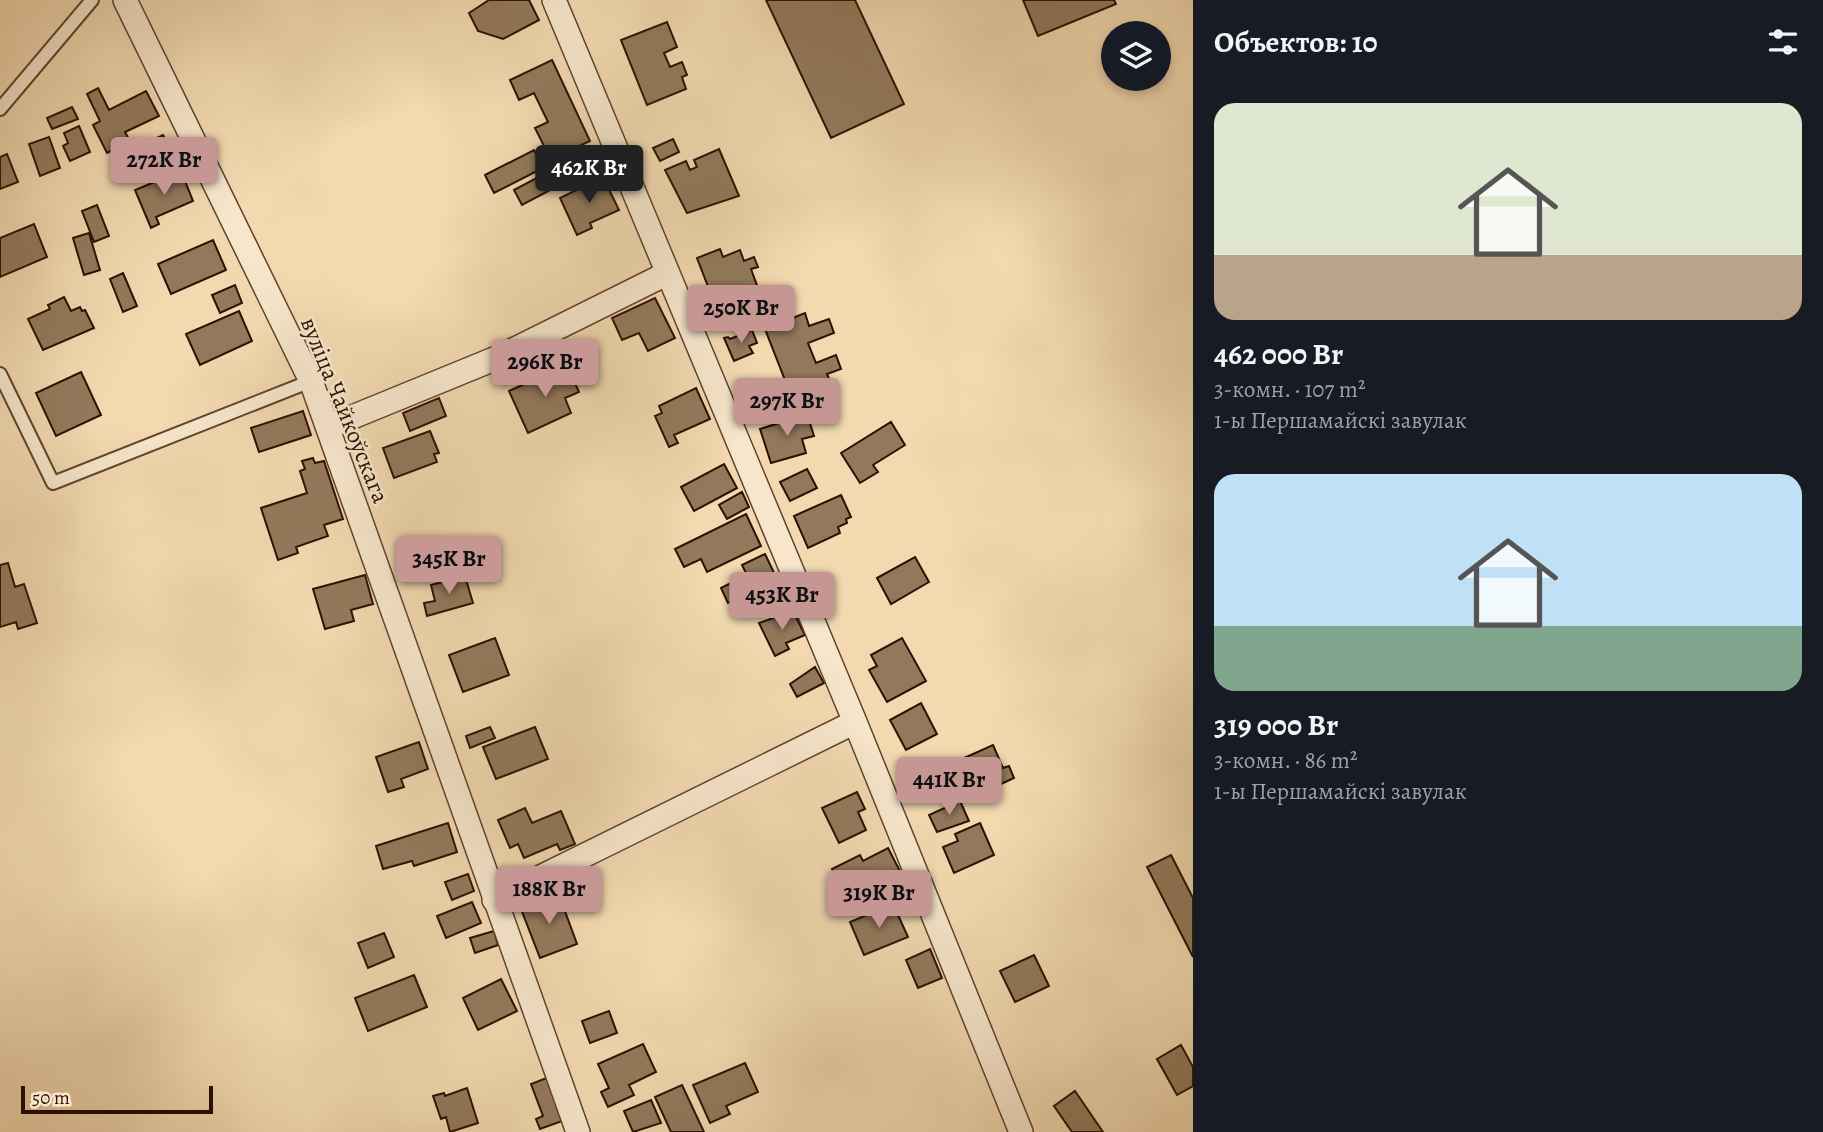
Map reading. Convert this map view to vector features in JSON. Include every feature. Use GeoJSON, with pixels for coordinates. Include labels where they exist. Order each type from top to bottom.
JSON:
{"type":"FeatureCollection","features":[{"type":"Feature","properties":{"kind":"street","name":"вуліца Чайкоўскага"},"geometry":{"type":"LineString","coordinates":[[125,0],[311,381],[578,1132]]}},
{"type":"Feature","properties":{"kind":"street"},"geometry":{"type":"LineString","coordinates":[[554,0],[855,722],[1021,1132]]}},
{"type":"Feature","properties":{"kind":"street"},"geometry":{"type":"LineString","coordinates":[[328,426],[499,358],[668,273]]}},
{"type":"Feature","properties":{"kind":"street"},"geometry":{"type":"LineString","coordinates":[[494,900],[855,722]]}},
{"type":"Feature","properties":{"kind":"lane"},"geometry":{"type":"LineString","coordinates":[[0,108],[92,0]]}},
{"type":"Feature","properties":{"kind":"lane"},"geometry":{"type":"LineString","coordinates":[[0,374],[52,483],[311,381]]}},
{"type":"Feature","properties":{"kind":"building"},"geometry":{"type":"Polygon","coordinates":[[[489,0],[529,0],[539,20],[503,39],[478,31],[469,13],[489,0]]]}},
{"type":"Feature","properties":{"kind":"building"},"geometry":{"type":"Polygon","coordinates":[[[766,0],[855,0],[904,104],[831,138],[766,0]]]}},
{"type":"Feature","properties":{"kind":"building"},"geometry":{"type":"Polygon","coordinates":[[[1023,0],[1114,0],[1116,4],[1038,36],[1023,0]]]}},
{"type":"Feature","properties":{"kind":"building"},"geometry":{"type":"Polygon","coordinates":[[[667,22],[677,47],[664,53],[670,67],[682,62],[687,75],[682,77],[686,89],[647,105],[621,40],[667,22]]]}},
{"type":"Feature","properties":{"kind":"building"},"geometry":{"type":"Polygon","coordinates":[[[552,60],[590,141],[555,157],[550,146],[545,148],[535,128],[548,122],[534,93],[519,100],[510,80],[552,60]]]}},
{"type":"Feature","properties":{"kind":"building"},"geometry":{"type":"Polygon","coordinates":[[[98,88],[109,110],[146,91],[159,116],[125,132],[130,141],[107,153],[93,125],[100,121],[87,94],[98,88]]]}},
{"type":"Feature","properties":{"kind":"building"},"geometry":{"type":"Polygon","coordinates":[[[72,107],[78,119],[52,129],[47,118],[72,107]]]}},
{"type":"Feature","properties":{"kind":"building"},"geometry":{"type":"Polygon","coordinates":[[[79,126],[90,152],[70,161],[63,146],[68,143],[64,133],[79,126]]]}},
{"type":"Feature","properties":{"kind":"building"},"geometry":{"type":"Polygon","coordinates":[[[163,135],[170,150],[147,161],[140,146],[163,135]]]}},
{"type":"Feature","properties":{"kind":"building"},"geometry":{"type":"Polygon","coordinates":[[[49,137],[60,168],[40,176],[29,144],[49,137]]]}},
{"type":"Feature","properties":{"kind":"building"},"geometry":{"type":"Polygon","coordinates":[[[673,139],[679,152],[660,161],[653,148],[673,139]]]}},
{"type":"Feature","properties":{"kind":"building"},"geometry":{"type":"Polygon","coordinates":[[[719,149],[739,196],[687,213],[665,170],[686,161],[690,170],[697,167],[694,160],[719,149]]]}},
{"type":"Feature","properties":{"kind":"building"},"geometry":{"type":"Polygon","coordinates":[[[534,150],[543,168],[494,193],[485,175],[534,150]]]}},
{"type":"Feature","properties":{"kind":"building"},"geometry":{"type":"Polygon","coordinates":[[[7,154],[18,182],[0,189],[0,157],[7,154]]]}},
{"type":"Feature","properties":{"kind":"building"},"geometry":{"type":"Polygon","coordinates":[[[181,171],[193,201],[156,217],[159,224],[151,228],[135,190],[181,171]]]}},
{"type":"Feature","properties":{"kind":"building"},"geometry":{"type":"Polygon","coordinates":[[[546,173],[554,188],[522,205],[514,190],[546,173]]]}},
{"type":"Feature","properties":{"kind":"building"},"geometry":{"type":"Polygon","coordinates":[[[603,177],[619,210],[590,223],[592,228],[577,235],[560,198],[603,177]]]}},
{"type":"Feature","properties":{"kind":"building"},"geometry":{"type":"Polygon","coordinates":[[[97,205],[109,236],[94,242],[82,211],[97,205]]]}},
{"type":"Feature","properties":{"kind":"building"},"geometry":{"type":"Polygon","coordinates":[[[34,224],[47,257],[0,277],[0,238],[34,224]]]}},
{"type":"Feature","properties":{"kind":"building"},"geometry":{"type":"Polygon","coordinates":[[[89,233],[100,270],[84,275],[73,238],[89,233]]]}},
{"type":"Feature","properties":{"kind":"building"},"geometry":{"type":"Polygon","coordinates":[[[213,240],[226,270],[171,294],[158,264],[213,240]]]}},
{"type":"Feature","properties":{"kind":"building"},"geometry":{"type":"Polygon","coordinates":[[[720,249],[723,257],[740,250],[744,261],[754,257],[758,267],[751,269],[762,299],[719,315],[697,258],[720,249]]]}},
{"type":"Feature","properties":{"kind":"building"},"geometry":{"type":"Polygon","coordinates":[[[123,273],[137,306],[123,312],[110,279],[123,273]]]}},
{"type":"Feature","properties":{"kind":"building"},"geometry":{"type":"Polygon","coordinates":[[[235,285],[242,303],[220,313],[212,295],[235,285]]]}},
{"type":"Feature","properties":{"kind":"building"},"geometry":{"type":"Polygon","coordinates":[[[64,297],[71,311],[80,307],[82,311],[85,310],[94,328],[43,350],[28,319],[50,309],[48,305],[64,297]]]}},
{"type":"Feature","properties":{"kind":"building"},"geometry":{"type":"Polygon","coordinates":[[[655,298],[675,338],[648,351],[639,333],[622,340],[612,318],[655,298]]]}},
{"type":"Feature","properties":{"kind":"building"},"geometry":{"type":"Polygon","coordinates":[[[239,311],[252,341],[200,365],[186,334],[239,311]]]}},
{"type":"Feature","properties":{"kind":"building"},"geometry":{"type":"Polygon","coordinates":[[[805,313],[809,326],[829,319],[834,333],[808,343],[816,363],[836,355],[841,369],[827,374],[831,383],[792,398],[765,329],[805,313]]]}},
{"type":"Feature","properties":{"kind":"building"},"geometry":{"type":"Polygon","coordinates":[[[752,330],[757,343],[749,346],[753,353],[734,361],[724,338],[730,339],[752,330]]]}},
{"type":"Feature","properties":{"kind":"building"},"geometry":{"type":"Polygon","coordinates":[[[567,365],[579,392],[565,398],[571,413],[528,433],[509,391],[567,365]]]}},
{"type":"Feature","properties":{"kind":"building"},"geometry":{"type":"Polygon","coordinates":[[[81,372],[101,415],[56,436],[36,393],[81,372]]]}},
{"type":"Feature","properties":{"kind":"building"},"geometry":{"type":"Polygon","coordinates":[[[696,388],[710,419],[674,435],[678,443],[669,447],[655,416],[662,413],[659,406],[696,388]]]}},
{"type":"Feature","properties":{"kind":"building"},"geometry":{"type":"Polygon","coordinates":[[[439,398],[446,416],[410,431],[403,413],[439,398]]]}},
{"type":"Feature","properties":{"kind":"building"},"geometry":{"type":"Polygon","coordinates":[[[303,411],[311,435],[259,452],[251,428],[303,411]]]}},
{"type":"Feature","properties":{"kind":"building"},"geometry":{"type":"Polygon","coordinates":[[[807,414],[814,436],[802,439],[806,453],[771,463],[760,429],[807,414]]]}},
{"type":"Feature","properties":{"kind":"building"},"geometry":{"type":"Polygon","coordinates":[[[891,422],[905,445],[873,465],[878,472],[860,483],[841,453],[891,422]]]}},
{"type":"Feature","properties":{"kind":"building"},"geometry":{"type":"Polygon","coordinates":[[[430,431],[439,453],[434,454],[437,462],[394,478],[383,448],[430,431]]]}},
{"type":"Feature","properties":{"kind":"building"},"geometry":{"type":"Polygon","coordinates":[[[313,458],[315,463],[324,461],[343,519],[324,525],[328,536],[296,547],[298,553],[278,560],[261,508],[307,493],[300,471],[305,469],[302,461],[313,458]]]}},
{"type":"Feature","properties":{"kind":"building"},"geometry":{"type":"Polygon","coordinates":[[[724,464],[737,488],[694,511],[681,487],[724,464]]]}},
{"type":"Feature","properties":{"kind":"building"},"geometry":{"type":"Polygon","coordinates":[[[807,469],[817,488],[790,501],[780,482],[807,469]]]}},
{"type":"Feature","properties":{"kind":"building"},"geometry":{"type":"Polygon","coordinates":[[[742,492],[749,507],[727,519],[719,505],[742,492]]]}},
{"type":"Feature","properties":{"kind":"building"},"geometry":{"type":"Polygon","coordinates":[[[841,495],[851,517],[846,519],[847,523],[838,527],[840,533],[808,548],[794,516],[841,495]]]}},
{"type":"Feature","properties":{"kind":"building"},"geometry":{"type":"Polygon","coordinates":[[[746,514],[761,546],[707,572],[701,559],[684,567],[675,549],[746,514]]]}},
{"type":"Feature","properties":{"kind":"building"},"geometry":{"type":"Polygon","coordinates":[[[765,554],[777,579],[728,603],[721,588],[747,575],[742,565],[765,554]]]}},
{"type":"Feature","properties":{"kind":"building"},"geometry":{"type":"Polygon","coordinates":[[[915,557],[929,582],[891,604],[877,578],[915,557]]]}},
{"type":"Feature","properties":{"kind":"building"},"geometry":{"type":"Polygon","coordinates":[[[8,563],[15,587],[24,584],[37,623],[18,629],[16,622],[0,627],[0,565],[8,563]]]}},
{"type":"Feature","properties":{"kind":"building"},"geometry":{"type":"Polygon","coordinates":[[[365,575],[373,604],[351,610],[354,621],[325,629],[313,589],[365,575]]]}},
{"type":"Feature","properties":{"kind":"building"},"geometry":{"type":"Polygon","coordinates":[[[465,576],[473,603],[427,616],[424,603],[435,601],[431,585],[465,576]]]}},
{"type":"Feature","properties":{"kind":"building"},"geometry":{"type":"Polygon","coordinates":[[[793,611],[805,635],[786,643],[789,649],[775,656],[759,623],[793,611]]]}},
{"type":"Feature","properties":{"kind":"building"},"geometry":{"type":"Polygon","coordinates":[[[495,638],[509,675],[463,692],[449,655],[495,638]]]}},
{"type":"Feature","properties":{"kind":"building"},"geometry":{"type":"Polygon","coordinates":[[[902,638],[926,681],[887,702],[869,670],[877,666],[871,655],[902,638]]]}},
{"type":"Feature","properties":{"kind":"building"},"geometry":{"type":"Polygon","coordinates":[[[815,667],[824,683],[797,697],[790,684],[815,667]]]}},
{"type":"Feature","properties":{"kind":"building"},"geometry":{"type":"Polygon","coordinates":[[[921,703],[937,734],[906,750],[890,720],[921,703]]]}},
{"type":"Feature","properties":{"kind":"building"},"geometry":{"type":"Polygon","coordinates":[[[490,727],[495,738],[470,748],[466,736],[490,727]]]}},
{"type":"Feature","properties":{"kind":"building"},"geometry":{"type":"Polygon","coordinates":[[[535,727],[548,759],[496,779],[483,747],[535,727]]]}},
{"type":"Feature","properties":{"kind":"building"},"geometry":{"type":"Polygon","coordinates":[[[419,742],[428,769],[401,779],[404,787],[388,792],[376,757],[419,742]]]}},
{"type":"Feature","properties":{"kind":"building"},"geometry":{"type":"Polygon","coordinates":[[[993,745],[1003,768],[1009,766],[1014,778],[988,790],[985,781],[967,789],[955,762],[993,745]]]}},
{"type":"Feature","properties":{"kind":"building"},"geometry":{"type":"Polygon","coordinates":[[[857,792],[865,809],[858,812],[866,830],[839,843],[822,808],[857,792]]]}},
{"type":"Feature","properties":{"kind":"building"},"geometry":{"type":"Polygon","coordinates":[[[960,801],[969,821],[937,832],[929,815],[960,801]]]}},
{"type":"Feature","properties":{"kind":"building"},"geometry":{"type":"Polygon","coordinates":[[[525,808],[532,823],[561,811],[575,844],[560,850],[557,844],[524,858],[518,844],[510,848],[498,820],[525,808]]]}},
{"type":"Feature","properties":{"kind":"building"},"geometry":{"type":"Polygon","coordinates":[[[448,823],[457,852],[414,866],[412,861],[383,869],[376,846],[448,823]]]}},
{"type":"Feature","properties":{"kind":"building"},"geometry":{"type":"Polygon","coordinates":[[[980,823],[994,855],[954,873],[943,847],[958,841],[955,834],[980,823]]]}},
{"type":"Feature","properties":{"kind":"building"},"geometry":{"type":"Polygon","coordinates":[[[888,848],[904,879],[851,906],[832,869],[860,855],[863,861],[888,848]]]}},
{"type":"Feature","properties":{"kind":"building"},"geometry":{"type":"Polygon","coordinates":[[[1171,855],[1193,898],[1193,957],[1147,867],[1171,855]]]}},
{"type":"Feature","properties":{"kind":"building"},"geometry":{"type":"Polygon","coordinates":[[[468,874],[474,891],[452,900],[445,882],[468,874]]]}},
{"type":"Feature","properties":{"kind":"building"},"geometry":{"type":"Polygon","coordinates":[[[559,895],[577,944],[540,958],[521,909],[559,895]]]}},
{"type":"Feature","properties":{"kind":"building"},"geometry":{"type":"Polygon","coordinates":[[[472,902],[481,923],[446,938],[437,916],[472,902]]]}},
{"type":"Feature","properties":{"kind":"building"},"geometry":{"type":"Polygon","coordinates":[[[893,904],[908,937],[864,955],[850,922],[893,904]]]}},
{"type":"Feature","properties":{"kind":"building"},"geometry":{"type":"Polygon","coordinates":[[[494,931],[498,945],[475,953],[470,938],[494,931]]]}},
{"type":"Feature","properties":{"kind":"building"},"geometry":{"type":"Polygon","coordinates":[[[384,933],[394,957],[368,968],[358,943],[384,933]]]}},
{"type":"Feature","properties":{"kind":"building"},"geometry":{"type":"Polygon","coordinates":[[[930,949],[942,978],[918,988],[906,960],[930,949]]]}},
{"type":"Feature","properties":{"kind":"building"},"geometry":{"type":"Polygon","coordinates":[[[1034,955],[1049,986],[1015,1002],[1000,971],[1034,955]]]}},
{"type":"Feature","properties":{"kind":"building"},"geometry":{"type":"Polygon","coordinates":[[[414,975],[427,1007],[368,1031],[355,998],[414,975]]]}},
{"type":"Feature","properties":{"kind":"building"},"geometry":{"type":"Polygon","coordinates":[[[501,979],[517,1011],[478,1030],[463,998],[501,979]]]}},
{"type":"Feature","properties":{"kind":"building"},"geometry":{"type":"Polygon","coordinates":[[[609,1011],[617,1033],[590,1043],[582,1021],[609,1011]]]}},
{"type":"Feature","properties":{"kind":"building"},"geometry":{"type":"Polygon","coordinates":[[[643,1044],[656,1072],[629,1085],[634,1095],[608,1107],[601,1092],[609,1088],[598,1064],[643,1044]]]}},
{"type":"Feature","properties":{"kind":"building"},"geometry":{"type":"Polygon","coordinates":[[[1181,1045],[1193,1067],[1193,1086],[1177,1095],[1157,1059],[1181,1045]]]}},
{"type":"Feature","properties":{"kind":"building"},"geometry":{"type":"Polygon","coordinates":[[[745,1063],[758,1092],[726,1106],[730,1114],[710,1123],[693,1085],[745,1063]]]}},
{"type":"Feature","properties":{"kind":"building"},"geometry":{"type":"Polygon","coordinates":[[[549,1077],[565,1120],[540,1129],[536,1119],[543,1116],[531,1084],[549,1077]]]}},
{"type":"Feature","properties":{"kind":"building"},"geometry":{"type":"Polygon","coordinates":[[[682,1085],[704,1132],[671,1132],[655,1097],[682,1085]]]}},
{"type":"Feature","properties":{"kind":"building"},"geometry":{"type":"Polygon","coordinates":[[[467,1088],[478,1123],[450,1132],[446,1117],[441,1119],[433,1096],[444,1093],[445,1096],[467,1088]]]}},
{"type":"Feature","properties":{"kind":"building"},"geometry":{"type":"Polygon","coordinates":[[[1075,1091],[1103,1132],[1072,1132],[1054,1106],[1075,1091]]]}},
{"type":"Feature","properties":{"kind":"building"},"geometry":{"type":"Polygon","coordinates":[[[651,1100],[661,1123],[633,1132],[624,1111],[651,1100]]]}}]}
